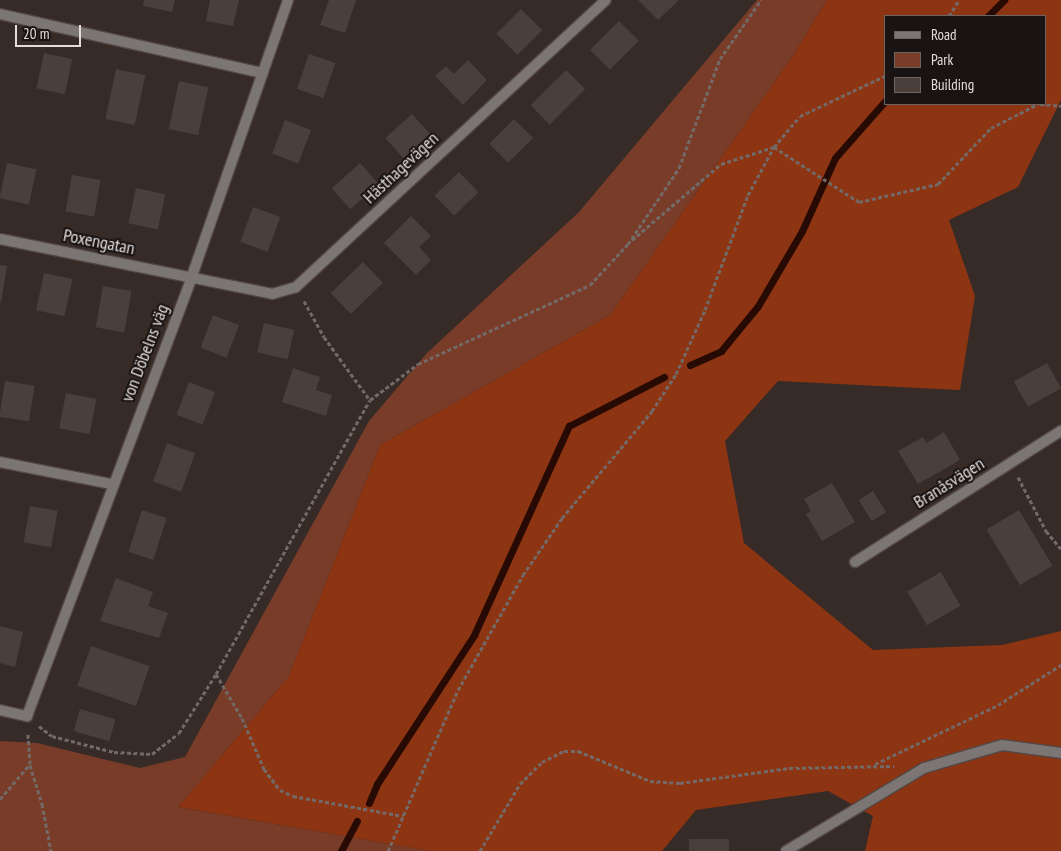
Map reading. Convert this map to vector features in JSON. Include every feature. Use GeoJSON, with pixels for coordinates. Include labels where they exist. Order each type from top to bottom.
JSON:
{"type":"FeatureCollection","features":[{"type":"Feature","properties":{"kind":"street","name":"von Döbelns väg"},"geometry":{"type":"LineString","coordinates":[[26,716],[111,484],[192,276],[288,0]]}},
{"type":"Feature","properties":{"kind":"street","name":"Hästhagevägen"},"geometry":{"type":"LineString","coordinates":[[192,276],[272,294],[296,287],[606,0]]}},
{"type":"Feature","properties":{"kind":"street"},"geometry":{"type":"LineString","coordinates":[[0,14],[262,73]]}},
{"type":"Feature","properties":{"kind":"street","name":"Poxengatan"},"geometry":{"type":"LineString","coordinates":[[0,239],[192,276]]}},
{"type":"Feature","properties":{"kind":"street","name":"Branåsvägen"},"geometry":{"type":"LineString","coordinates":[[855,562],[1061,431]]}},
{"type":"Feature","properties":{"kind":"street"},"geometry":{"type":"LineString","coordinates":[[0,462],[111,484]]}},
{"type":"Feature","properties":{"kind":"street"},"geometry":{"type":"LineString","coordinates":[[0,710],[26,716]]}},
{"type":"Feature","properties":{"kind":"street"},"geometry":{"type":"LineString","coordinates":[[786,851],[924,768],[1002,745],[1061,753]]}},
{"type":"Feature","properties":{"kind":"path"},"geometry":{"type":"LineString","coordinates":[[628,244],[679,168],[720,59],[761,0]]}},
{"type":"Feature","properties":{"kind":"path"},"geometry":{"type":"LineString","coordinates":[[949,15],[959,0]]}},
{"type":"Feature","properties":{"kind":"path"},"geometry":{"type":"LineString","coordinates":[[388,851],[458,690],[523,575],[562,518],[652,412],[676,374],[705,310],[748,195],[774,147],[800,116],[884,76]]}},
{"type":"Feature","properties":{"kind":"path"},"geometry":{"type":"LineString","coordinates":[[774,147],[859,202],[938,184],[991,128],[1037,105]]}},
{"type":"Feature","properties":{"kind":"path"},"geometry":{"type":"LineString","coordinates":[[1046,105],[1061,106]]}},
{"type":"Feature","properties":{"kind":"path"},"geometry":{"type":"LineString","coordinates":[[26,716],[52,736],[114,752],[152,754],[179,733],[216,674],[370,400],[418,364],[590,285],[628,244],[721,164],[774,147]]}},
{"type":"Feature","properties":{"kind":"path"},"geometry":{"type":"LineString","coordinates":[[296,287],[324,337],[370,400]]}},
{"type":"Feature","properties":{"kind":"path"},"geometry":{"type":"LineString","coordinates":[[1010,464],[1046,531],[1061,549]]}},
{"type":"Feature","properties":{"kind":"path"},"geometry":{"type":"LineString","coordinates":[[875,765],[998,705],[1061,665]]}},
{"type":"Feature","properties":{"kind":"path"},"geometry":{"type":"LineString","coordinates":[[216,674],[242,718],[264,769],[280,790],[303,798],[403,816]]}},
{"type":"Feature","properties":{"kind":"path"},"geometry":{"type":"LineString","coordinates":[[26,716],[30,764],[42,804],[51,851]]}},
{"type":"Feature","properties":{"kind":"path"},"geometry":{"type":"LineString","coordinates":[[480,851],[520,784],[542,762],[564,751],[578,751],[650,781],[680,783],[789,768],[875,765],[924,768]]}},
{"type":"Feature","properties":{"kind":"path"},"geometry":{"type":"LineString","coordinates":[[0,799],[30,764]]}},
{"type":"Feature","properties":{"kind":"green space"},"geometry":{"type":"Polygon","coordinates":[[[757,0],[827,0],[792,57],[610,315],[380,445],[289,676],[178,807],[430,851],[0,851],[0,741],[37,743],[140,768],[185,757],[369,421],[427,353],[579,212],[757,0]]]}},
{"type":"Feature","properties":{"kind":"shaded area"},"geometry":{"type":"Polygon","coordinates":[[[827,0],[1061,0],[1061,100],[1018,187],[949,220],[975,296],[960,390],[778,381],[725,441],[744,543],[873,650],[1002,645],[1061,631],[1061,851],[865,851],[873,816],[828,791],[696,810],[662,851],[430,851],[178,807],[289,676],[380,445],[610,315],[792,57],[827,0]]]}},
{"type":"Feature","properties":{"kind":"building"},"geometry":{"type":"Polygon","coordinates":[[[144,0],[175,0],[172,12],[143,6],[144,0]]]}},
{"type":"Feature","properties":{"kind":"building"},"geometry":{"type":"Polygon","coordinates":[[[210,0],[239,0],[233,26],[206,21],[210,0]]]}},
{"type":"Feature","properties":{"kind":"building"},"geometry":{"type":"Polygon","coordinates":[[[329,0],[356,0],[345,33],[320,25],[329,0]]]}},
{"type":"Feature","properties":{"kind":"building"},"geometry":{"type":"Polygon","coordinates":[[[638,0],[679,0],[658,20],[638,0]]]}},
{"type":"Feature","properties":{"kind":"building"},"geometry":{"type":"Polygon","coordinates":[[[521,9],[542,30],[517,55],[496,34],[521,9]]]}},
{"type":"Feature","properties":{"kind":"building"},"geometry":{"type":"Polygon","coordinates":[[[619,21],[639,41],[610,70],[590,50],[619,21]]]}},
{"type":"Feature","properties":{"kind":"building"},"geometry":{"type":"Polygon","coordinates":[[[44,53],[72,59],[65,94],[37,88],[44,53]]]}},
{"type":"Feature","properties":{"kind":"building"},"geometry":{"type":"Polygon","coordinates":[[[309,54],[335,63],[323,98],[297,89],[309,54]]]}},
{"type":"Feature","properties":{"kind":"building"},"geometry":{"type":"Polygon","coordinates":[[[468,60],[487,80],[463,105],[435,76],[446,66],[454,74],[468,60]]]}},
{"type":"Feature","properties":{"kind":"building"},"geometry":{"type":"Polygon","coordinates":[[[116,69],[145,75],[135,125],[105,119],[116,69]]]}},
{"type":"Feature","properties":{"kind":"building"},"geometry":{"type":"Polygon","coordinates":[[[566,70],[585,89],[550,124],[531,105],[566,70]]]}},
{"type":"Feature","properties":{"kind":"building"},"geometry":{"type":"Polygon","coordinates":[[[179,81],[208,87],[198,135],[169,129],[179,81]]]}},
{"type":"Feature","properties":{"kind":"building"},"geometry":{"type":"Polygon","coordinates":[[[412,114],[430,134],[403,158],[385,138],[412,114]]]}},
{"type":"Feature","properties":{"kind":"building"},"geometry":{"type":"Polygon","coordinates":[[[514,119],[533,138],[508,163],[489,144],[514,119]]]}},
{"type":"Feature","properties":{"kind":"building"},"geometry":{"type":"Polygon","coordinates":[[[285,120],[311,130],[298,164],[272,154],[285,120]]]}},
{"type":"Feature","properties":{"kind":"building"},"geometry":{"type":"Polygon","coordinates":[[[7,163],[36,169],[29,204],[0,198],[7,163]]]}},
{"type":"Feature","properties":{"kind":"building"},"geometry":{"type":"Polygon","coordinates":[[[360,163],[379,184],[350,209],[332,188],[360,163]]]}},
{"type":"Feature","properties":{"kind":"building"},"geometry":{"type":"Polygon","coordinates":[[[459,172],[478,192],[454,216],[435,196],[459,172]]]}},
{"type":"Feature","properties":{"kind":"building"},"geometry":{"type":"Polygon","coordinates":[[[72,175],[101,180],[94,216],[66,211],[72,175]]]}},
{"type":"Feature","properties":{"kind":"building"},"geometry":{"type":"Polygon","coordinates":[[[136,188],[165,194],[158,229],[129,223],[136,188]]]}},
{"type":"Feature","properties":{"kind":"building"},"geometry":{"type":"Polygon","coordinates":[[[253,207],[280,217],[268,252],[240,242],[253,207]]]}},
{"type":"Feature","properties":{"kind":"building"},"geometry":{"type":"Polygon","coordinates":[[[411,216],[431,236],[419,247],[431,260],[416,275],[384,243],[411,216]]]}},
{"type":"Feature","properties":{"kind":"building"},"geometry":{"type":"Polygon","coordinates":[[[363,262],[383,283],[351,314],[331,293],[363,262]]]}},
{"type":"Feature","properties":{"kind":"building"},"geometry":{"type":"Polygon","coordinates":[[[0,265],[7,266],[1,303],[0,302],[0,265]]]}},
{"type":"Feature","properties":{"kind":"building"},"geometry":{"type":"Polygon","coordinates":[[[44,273],[72,279],[64,316],[36,310],[44,273]]]}},
{"type":"Feature","properties":{"kind":"building"},"geometry":{"type":"Polygon","coordinates":[[[103,286],[132,291],[124,332],[96,327],[103,286]]]}},
{"type":"Feature","properties":{"kind":"building"},"geometry":{"type":"Polygon","coordinates":[[[213,315],[239,325],[227,358],[200,348],[213,315]]]}},
{"type":"Feature","properties":{"kind":"building"},"geometry":{"type":"Polygon","coordinates":[[[264,323],[294,330],[287,359],[257,352],[264,323]]]}},
{"type":"Feature","properties":{"kind":"building"},"geometry":{"type":"Polygon","coordinates":[[[1047,363],[1061,388],[1028,407],[1014,381],[1047,363]]]}},
{"type":"Feature","properties":{"kind":"building"},"geometry":{"type":"Polygon","coordinates":[[[293,368],[320,377],[316,390],[332,395],[326,416],[282,402],[293,368]]]}},
{"type":"Feature","properties":{"kind":"building"},"geometry":{"type":"Polygon","coordinates":[[[5,381],[35,386],[29,421],[0,417],[5,381]]]}},
{"type":"Feature","properties":{"kind":"building"},"geometry":{"type":"Polygon","coordinates":[[[189,382],[215,392],[203,425],[176,415],[189,382]]]}},
{"type":"Feature","properties":{"kind":"building"},"geometry":{"type":"Polygon","coordinates":[[[66,393],[96,399],[90,434],[59,428],[66,393]]]}},
{"type":"Feature","properties":{"kind":"building"},"geometry":{"type":"Polygon","coordinates":[[[944,432],[960,460],[918,484],[898,451],[923,437],[926,443],[944,432]]]}},
{"type":"Feature","properties":{"kind":"building"},"geometry":{"type":"Polygon","coordinates":[[[167,443],[195,453],[181,492],[153,482],[167,443]]]}},
{"type":"Feature","properties":{"kind":"building"},"geometry":{"type":"Polygon","coordinates":[[[832,483],[855,522],[822,541],[806,514],[811,511],[804,499],[832,483]]]}},
{"type":"Feature","properties":{"kind":"building"},"geometry":{"type":"Polygon","coordinates":[[[873,491],[886,512],[872,521],[859,500],[873,491]]]}},
{"type":"Feature","properties":{"kind":"building"},"geometry":{"type":"Polygon","coordinates":[[[30,506],[58,511],[51,547],[24,542],[30,506]]]}},
{"type":"Feature","properties":{"kind":"building"},"geometry":{"type":"Polygon","coordinates":[[[142,510],[167,518],[153,560],[128,552],[142,510]]]}},
{"type":"Feature","properties":{"kind":"building"},"geometry":{"type":"Polygon","coordinates":[[[1019,510],[1052,566],[1020,585],[986,530],[1019,510]]]}},
{"type":"Feature","properties":{"kind":"building"},"geometry":{"type":"Polygon","coordinates":[[[941,572],[960,606],[927,625],[907,592],[941,572]]]}},
{"type":"Feature","properties":{"kind":"building"},"geometry":{"type":"Polygon","coordinates":[[[116,578],[153,592],[148,606],[168,613],[159,638],[100,621],[116,578]]]}},
{"type":"Feature","properties":{"kind":"building"},"geometry":{"type":"Polygon","coordinates":[[[0,626],[23,632],[15,667],[0,663],[0,626]]]}},
{"type":"Feature","properties":{"kind":"building"},"geometry":{"type":"Polygon","coordinates":[[[91,646],[150,666],[136,706],[77,686],[91,646]]]}},
{"type":"Feature","properties":{"kind":"building"},"geometry":{"type":"Polygon","coordinates":[[[80,709],[116,719],[109,741],[74,731],[80,709]]]}},
{"type":"Feature","properties":{"kind":"building"},"geometry":{"type":"Polygon","coordinates":[[[689,839],[729,839],[729,851],[689,851],[689,839]]]}},
{"type":"Feature","properties":{"kind":"waterway"},"geometry":{"type":"LineString","coordinates":[[989,15],[1004,0]]}},
{"type":"Feature","properties":{"kind":"waterway"},"geometry":{"type":"LineString","coordinates":[[690,365],[721,351],[758,306],[802,231],[835,158],[884,102]]}},
{"type":"Feature","properties":{"kind":"waterway"},"geometry":{"type":"LineString","coordinates":[[369,803],[377,784],[474,635],[569,426],[664,377]]}},
{"type":"Feature","properties":{"kind":"waterway"},"geometry":{"type":"LineString","coordinates":[[341,851],[357,821]]}}]}
